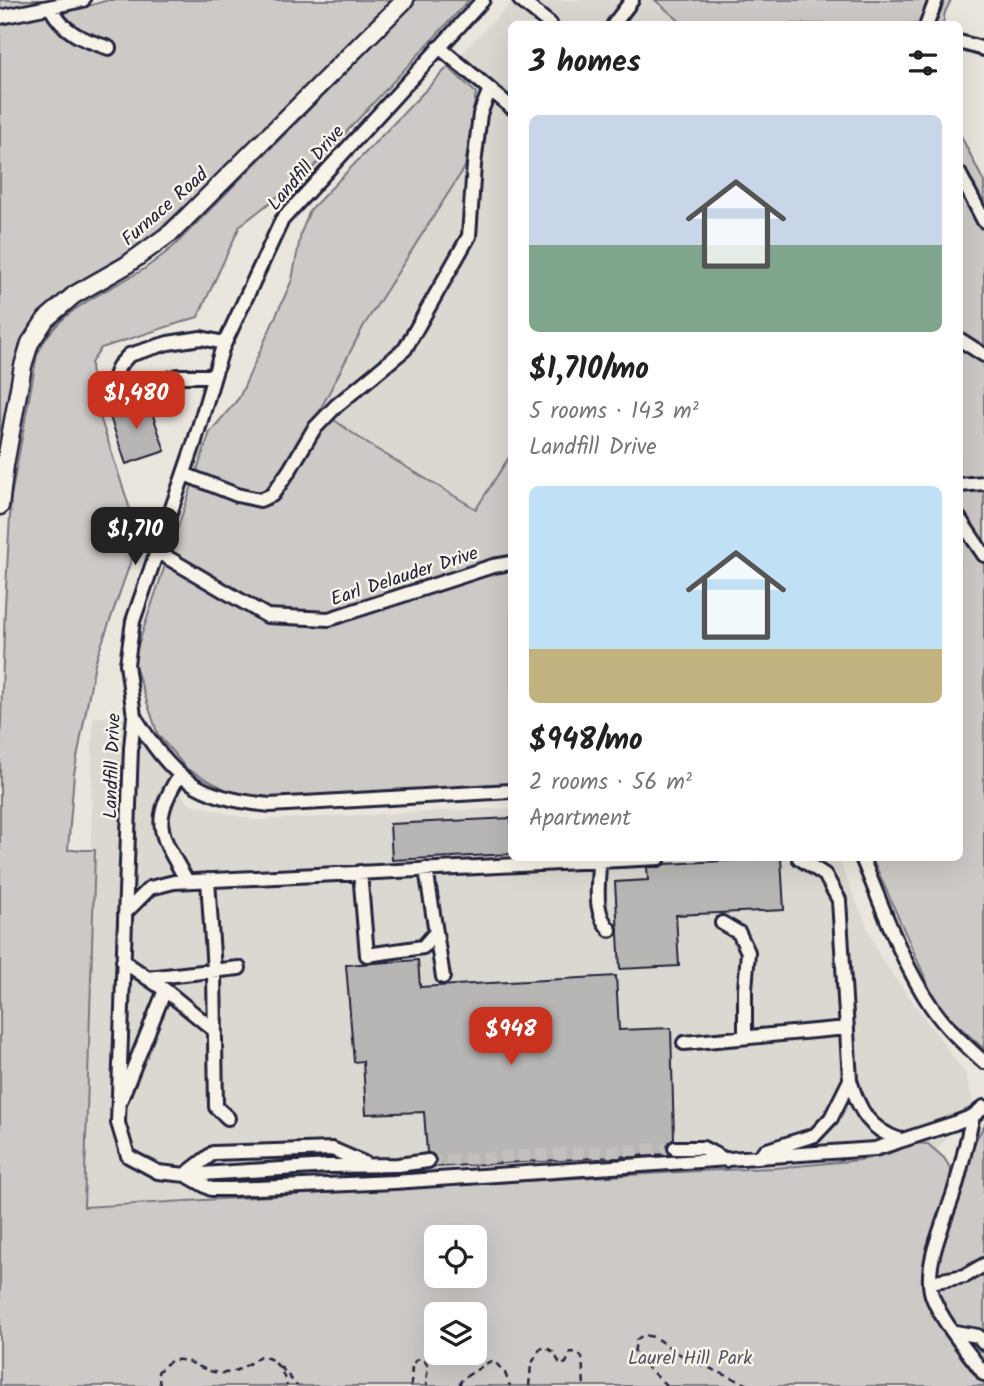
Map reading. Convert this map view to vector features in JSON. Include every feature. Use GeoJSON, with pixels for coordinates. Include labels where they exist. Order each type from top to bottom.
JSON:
{"type":"FeatureCollection","features":[{"type":"Feature","properties":{"kind":"main road","name":"Furnace Road"},"geometry":{"type":"LineString","coordinates":[[0,506],[23,366],[30,343],[46,319],[74,295],[142,255],[172,232],[405,0]]}},
{"type":"Feature","properties":{"kind":"street"},"geometry":{"type":"LineString","coordinates":[[0,17],[83,0]]}},
{"type":"Feature","properties":{"kind":"street","name":"Landfill Drive"},"geometry":{"type":"LineString","coordinates":[[186,1175],[158,1172],[128,1156],[118,1123],[134,716],[128,685],[128,642],[133,621],[184,474],[224,343],[288,211],[483,0]]}},
{"type":"Feature","properties":{"kind":"street"},"geometry":{"type":"LineString","coordinates":[[520,0],[546,21]]}},
{"type":"Feature","properties":{"kind":"street"},"geometry":{"type":"LineString","coordinates":[[616,21],[632,0]]}},
{"type":"Feature","properties":{"kind":"street"},"geometry":{"type":"LineString","coordinates":[[928,21],[936,0]]}},
{"type":"Feature","properties":{"kind":"street"},"geometry":{"type":"LineString","coordinates":[[50,7],[59,25],[88,41],[109,48]]}},
{"type":"Feature","properties":{"kind":"street"},"geometry":{"type":"LineString","coordinates":[[963,44],[984,49]]}},
{"type":"Feature","properties":{"kind":"street"},"geometry":{"type":"LineString","coordinates":[[439,47],[508,104]]}},
{"type":"Feature","properties":{"kind":"street"},"geometry":{"type":"LineString","coordinates":[[184,474],[237,495],[260,500],[272,495],[314,429],[336,406],[405,349],[469,236],[480,114],[490,89]]}},
{"type":"Feature","properties":{"kind":"street"},"geometry":{"type":"LineString","coordinates":[[963,181],[984,221]]}},
{"type":"Feature","properties":{"kind":"street"},"geometry":{"type":"LineString","coordinates":[[214,376],[178,376],[126,393],[116,391],[111,386],[119,366],[129,355],[168,343],[201,338],[224,343]]}},
{"type":"Feature","properties":{"kind":"street"},"geometry":{"type":"LineString","coordinates":[[963,342],[984,355]]}},
{"type":"Feature","properties":{"kind":"street"},"geometry":{"type":"LineString","coordinates":[[963,485],[984,483]]}},
{"type":"Feature","properties":{"kind":"street"},"geometry":{"type":"LineString","coordinates":[[963,524],[984,555]]}},
{"type":"Feature","properties":{"kind":"street","name":"Earl Delauder Drive"},"geometry":{"type":"LineString","coordinates":[[158,552],[267,616],[329,620],[479,570],[508,564]]}},
{"type":"Feature","properties":{"kind":"street"},"geometry":{"type":"LineString","coordinates":[[134,716],[166,763],[179,776],[211,793],[233,800],[270,805],[508,792]]}},
{"type":"Feature","properties":{"kind":"street"},"geometry":{"type":"LineString","coordinates":[[179,776],[162,807],[161,827],[166,845],[187,881]]}},
{"type":"Feature","properties":{"kind":"street"},"geometry":{"type":"LineString","coordinates":[[125,913],[150,888],[174,882],[580,861]]}},
{"type":"Feature","properties":{"kind":"street"},"geometry":{"type":"LineString","coordinates":[[599,861],[598,912],[602,922],[610,930]]}},
{"type":"Feature","properties":{"kind":"street"},"geometry":{"type":"LineString","coordinates":[[804,861],[825,875],[839,900],[850,1080],[857,1104],[872,1124],[884,1134],[900,1140]]}},
{"type":"Feature","properties":{"kind":"street"},"geometry":{"type":"LineString","coordinates":[[863,861],[916,981],[932,1008],[952,1032],[984,1062]]}},
{"type":"Feature","properties":{"kind":"street"},"geometry":{"type":"LineString","coordinates":[[426,869],[443,977]]}},
{"type":"Feature","properties":{"kind":"street"},"geometry":{"type":"LineString","coordinates":[[360,873],[367,955],[423,947],[436,932]]}},
{"type":"Feature","properties":{"kind":"street"},"geometry":{"type":"LineString","coordinates":[[208,880],[214,971],[216,1107],[228,1118]]}},
{"type":"Feature","properties":{"kind":"street"},"geometry":{"type":"LineString","coordinates":[[722,923],[739,933],[748,951],[745,1037]]}},
{"type":"Feature","properties":{"kind":"street"},"geometry":{"type":"LineString","coordinates":[[123,961],[214,1030]]}},
{"type":"Feature","properties":{"kind":"street"},"geometry":{"type":"LineString","coordinates":[[148,978],[239,968]]}},
{"type":"Feature","properties":{"kind":"street"},"geometry":{"type":"LineString","coordinates":[[119,1103],[134,1072],[164,990]]}},
{"type":"Feature","properties":{"kind":"street"},"geometry":{"type":"LineString","coordinates":[[684,1043],[847,1028]]}},
{"type":"Feature","properties":{"kind":"street"},"geometry":{"type":"LineString","coordinates":[[725,1160],[780,1147],[815,1135],[831,1118],[850,1080]]}},
{"type":"Feature","properties":{"kind":"street"},"geometry":{"type":"LineString","coordinates":[[186,1175],[211,1189],[232,1189],[394,1182],[874,1149],[973,1116],[984,1107]]}},
{"type":"Feature","properties":{"kind":"street"},"geometry":{"type":"LineString","coordinates":[[973,1116],[955,1188],[932,1261],[930,1282],[932,1296],[984,1374]]}},
{"type":"Feature","properties":{"kind":"street"},"geometry":{"type":"LineString","coordinates":[[675,1148],[703,1148],[713,1151],[725,1160]]}},
{"type":"Feature","properties":{"kind":"street"},"geometry":{"type":"LineString","coordinates":[[186,1175],[213,1153],[332,1149],[369,1165]]}},
{"type":"Feature","properties":{"kind":"street"},"geometry":{"type":"LineString","coordinates":[[186,1175],[428,1161]]}},
{"type":"Feature","properties":{"kind":"street"},"geometry":{"type":"LineString","coordinates":[[930,1282],[965,1276],[984,1265]]}},
{"type":"Feature","properties":{"kind":"street"},"geometry":{"type":"LineString","coordinates":[[955,1332],[978,1336],[984,1343]]}},
{"type":"Feature","properties":{"kind":"path"},"geometry":{"type":"LineString","coordinates":[[667,1386],[634,1355],[636,1340],[643,1335],[654,1337],[684,1357],[751,1386]]}},
{"type":"Feature","properties":{"kind":"path"},"geometry":{"type":"LineString","coordinates":[[529,1386],[531,1365],[540,1349],[545,1347],[554,1352],[561,1365],[566,1363],[572,1352],[578,1353],[582,1357],[584,1386]]}},
{"type":"Feature","properties":{"kind":"path"},"geometry":{"type":"LineString","coordinates":[[160,1386],[158,1372],[169,1361],[178,1359],[214,1372],[225,1373],[235,1371],[260,1356],[270,1358],[296,1385]]}},
{"type":"Feature","properties":{"kind":"path"},"geometry":{"type":"LineString","coordinates":[[411,1386],[412,1364],[418,1359],[424,1360],[428,1366],[427,1386]]}},
{"type":"Feature","properties":{"kind":"path"},"geometry":{"type":"LineString","coordinates":[[459,1386],[462,1379],[494,1361],[505,1373],[510,1386]]}},
{"type":"Feature","properties":{"kind":"path"},"geometry":{"type":"LineString","coordinates":[[277,1364],[288,1386],[296,1385]]}},
{"type":"Feature","properties":{"kind":"shaded area"},"geometry":{"type":"Polygon","coordinates":[[[514,0],[655,0],[680,21],[508,21],[508,459],[476,509],[368,444],[320,410],[476,93],[448,67],[514,0]]]}},
{"type":"Feature","properties":{"kind":"shaded area"},"geometry":{"type":"Polygon","coordinates":[[[122,716],[188,803],[254,820],[508,808],[508,861],[839,861],[880,957],[966,1074],[973,1103],[927,1163],[698,1171],[84,1208],[93,717],[122,716]]]}},
{"type":"Feature","properties":{"kind":"green space"},"geometry":{"type":"Polygon","coordinates":[[[0,0],[50,0],[47,1],[49,18],[108,0],[394,0],[258,140],[188,204],[138,248],[54,301],[40,319],[0,452],[0,0]]]}},
{"type":"Feature","properties":{"kind":"green space","name":"Laurel Hill Park"},"geometry":{"type":"Polygon","coordinates":[[[414,0],[469,0],[311,170],[240,226],[198,317],[101,348],[91,363],[93,395],[129,506],[133,555],[95,663],[74,774],[68,850],[95,850],[84,1207],[775,1168],[861,1160],[888,1154],[912,1143],[928,1144],[944,1158],[951,1169],[950,1184],[984,1126],[984,1386],[0,1386],[0,746],[11,497],[37,355],[45,339],[69,314],[144,269],[174,246],[414,0]]]}},
{"type":"Feature","properties":{"kind":"green space"},"geometry":{"type":"Polygon","coordinates":[[[655,0],[951,0],[944,21],[680,21],[655,0]]]}},
{"type":"Feature","properties":{"kind":"green space"},"geometry":{"type":"Polygon","coordinates":[[[448,67],[476,93],[465,167],[363,327],[320,410],[368,444],[476,509],[508,459],[508,785],[245,800],[187,769],[158,735],[133,660],[210,432],[239,398],[292,280],[301,233],[310,210],[448,67]]]}},
{"type":"Feature","properties":{"kind":"green space"},"geometry":{"type":"Polygon","coordinates":[[[963,140],[984,182],[984,1049],[938,1007],[873,861],[963,861],[963,140]]]}},
{"type":"Feature","properties":{"kind":"building"},"geometry":{"type":"Polygon","coordinates":[[[147,398],[165,451],[126,464],[108,411],[147,398]]]}},
{"type":"Feature","properties":{"kind":"building"},"geometry":{"type":"Polygon","coordinates":[[[508,818],[508,854],[392,860],[390,824],[508,818]]]}},
{"type":"Feature","properties":{"kind":"building"},"geometry":{"type":"Polygon","coordinates":[[[781,861],[784,910],[676,915],[679,966],[620,969],[615,882],[648,880],[647,867],[660,867],[665,864],[781,861]]]}},
{"type":"Feature","properties":{"kind":"building"},"geometry":{"type":"Polygon","coordinates":[[[418,960],[420,987],[616,976],[619,1030],[671,1028],[674,1139],[667,1144],[669,1154],[434,1167],[435,1156],[427,1152],[424,1112],[366,1114],[363,1061],[354,1062],[346,965],[418,960]]]}},
{"type":"Feature","properties":{"kind":"tunnel"},"geometry":{"type":"LineString","coordinates":[[428,1161],[675,1148]]}}]}
